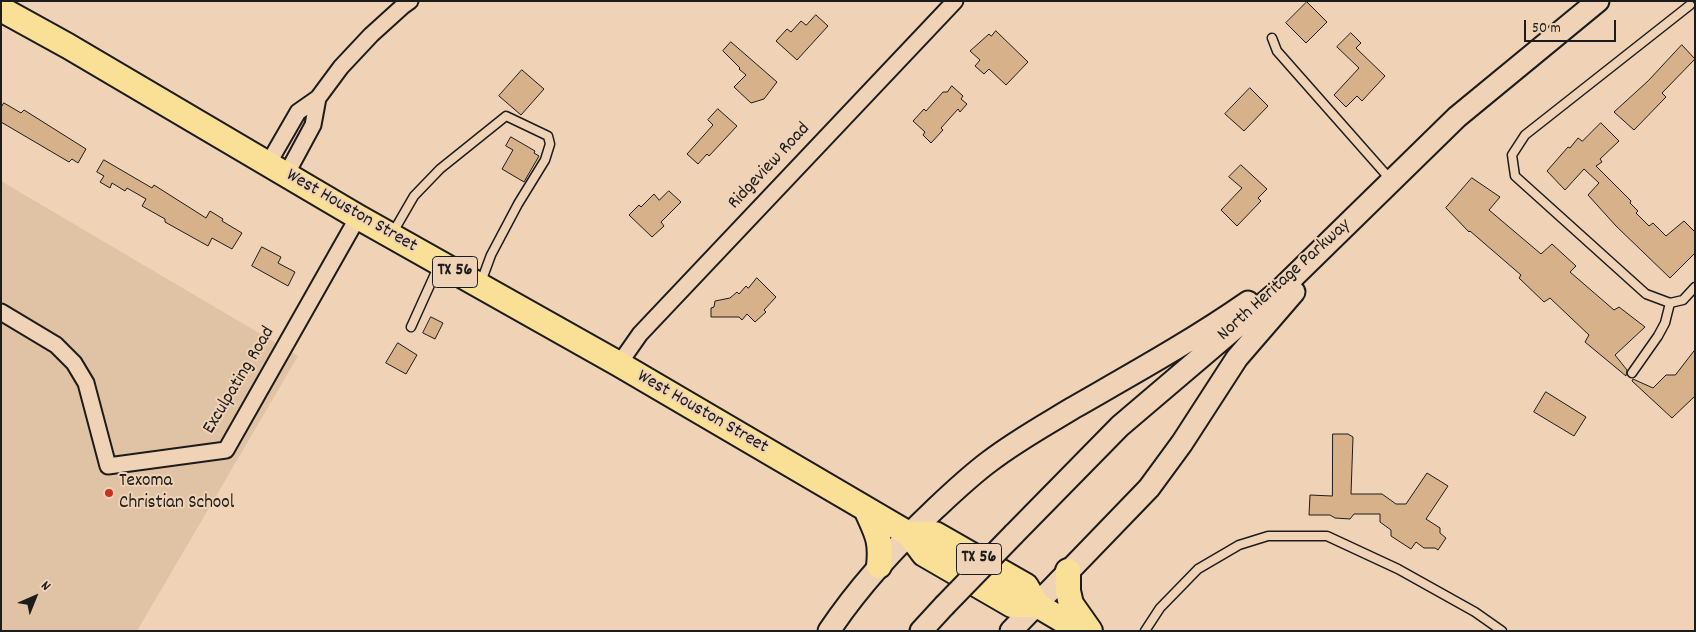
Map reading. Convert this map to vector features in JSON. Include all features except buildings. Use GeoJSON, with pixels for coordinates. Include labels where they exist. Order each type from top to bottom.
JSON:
{"type":"FeatureCollection","features":[{"type":"Feature","properties":{"kind":"main road","name":"North Heritage Parkway"},"geometry":{"type":"LineString","coordinates":[[920,631],[1120,426],[1281,289],[1457,117],[1598,1]]}},
{"type":"Feature","properties":{"kind":"main road","name":"West Houston Street"},"geometry":{"type":"LineString","coordinates":[[1,9],[68,46],[358,217],[619,364],[909,534],[924,554],[1012,605],[1037,605]]}},
{"type":"Feature","properties":{"kind":"main road"},"geometry":{"type":"LineString","coordinates":[[829,631],[848,603],[909,534],[952,492],[989,461],[1036,430],[1233,312],[1263,291],[1308,247],[1337,235]]}},
{"type":"Feature","properties":{"kind":"main road"},"geometry":{"type":"LineString","coordinates":[[1011,631],[1149,488],[1182,443],[1237,358],[1289,297],[1323,263],[1337,235]]}},
{"type":"Feature","properties":{"kind":"main road"},"geometry":{"type":"LineString","coordinates":[[866,509],[879,538],[881,550],[879,566]]}},
{"type":"Feature","properties":{"kind":"main road"},"geometry":{"type":"LineString","coordinates":[[1068,572],[1068,591],[1071,604],[1090,631]]}},
{"type":"Feature","properties":{"kind":"main road"},"geometry":{"type":"LineString","coordinates":[[1037,605],[1081,631]]}},
{"type":"Feature","properties":{"kind":"street"},"geometry":{"type":"LineString","coordinates":[[277,170],[298,112],[318,98],[341,67],[371,36],[410,1]]}},
{"type":"Feature","properties":{"kind":"street","name":"Ridgeview Road"},"geometry":{"type":"LineString","coordinates":[[619,364],[640,334],[955,1]]}},
{"type":"Feature","properties":{"kind":"street"},"geometry":{"type":"LineString","coordinates":[[277,170],[313,125],[318,98]]}},
{"type":"Feature","properties":{"kind":"street","name":"Exculpating Road"},"geometry":{"type":"LineString","coordinates":[[1,312],[56,345],[74,363],[86,383],[108,466],[226,450],[358,217]]}},
{"type":"Feature","properties":{"kind":"lane"},"geometry":{"type":"LineString","coordinates":[[1690,5],[1525,135],[1512,155],[1515,176],[1646,294],[1670,302],[1683,300],[1695,287]]}},
{"type":"Feature","properties":{"kind":"lane"},"geometry":{"type":"LineString","coordinates":[[1272,38],[1277,51],[1391,181]]}},
{"type":"Feature","properties":{"kind":"lane"},"geometry":{"type":"LineString","coordinates":[[392,236],[414,196],[440,169],[506,116],[536,129],[548,136],[550,144],[545,160],[518,204],[491,255],[480,286]]}},
{"type":"Feature","properties":{"kind":"lane"},"geometry":{"type":"LineString","coordinates":[[411,328],[440,264]]}},
{"type":"Feature","properties":{"kind":"lane"},"geometry":{"type":"LineString","coordinates":[[1632,372],[1662,330],[1670,302]]}},
{"type":"Feature","properties":{"kind":"lane"},"geometry":{"type":"LineString","coordinates":[[1145,631],[1160,608],[1198,569],[1239,545],[1268,536],[1327,536],[1398,569],[1475,612],[1502,631]]}},
{"type":"Feature","properties":{"kind":"shaded area","name":"Texoma Christian School"},"geometry":{"type":"Polygon","coordinates":[[[1,181],[298,356],[137,631],[1,631],[1,181]]]}},
{"type":"Feature","properties":{"kind":"place","name":"Texoma Christian School"},"geometry":{"type":"Point","coordinates":[109,493]}}]}
